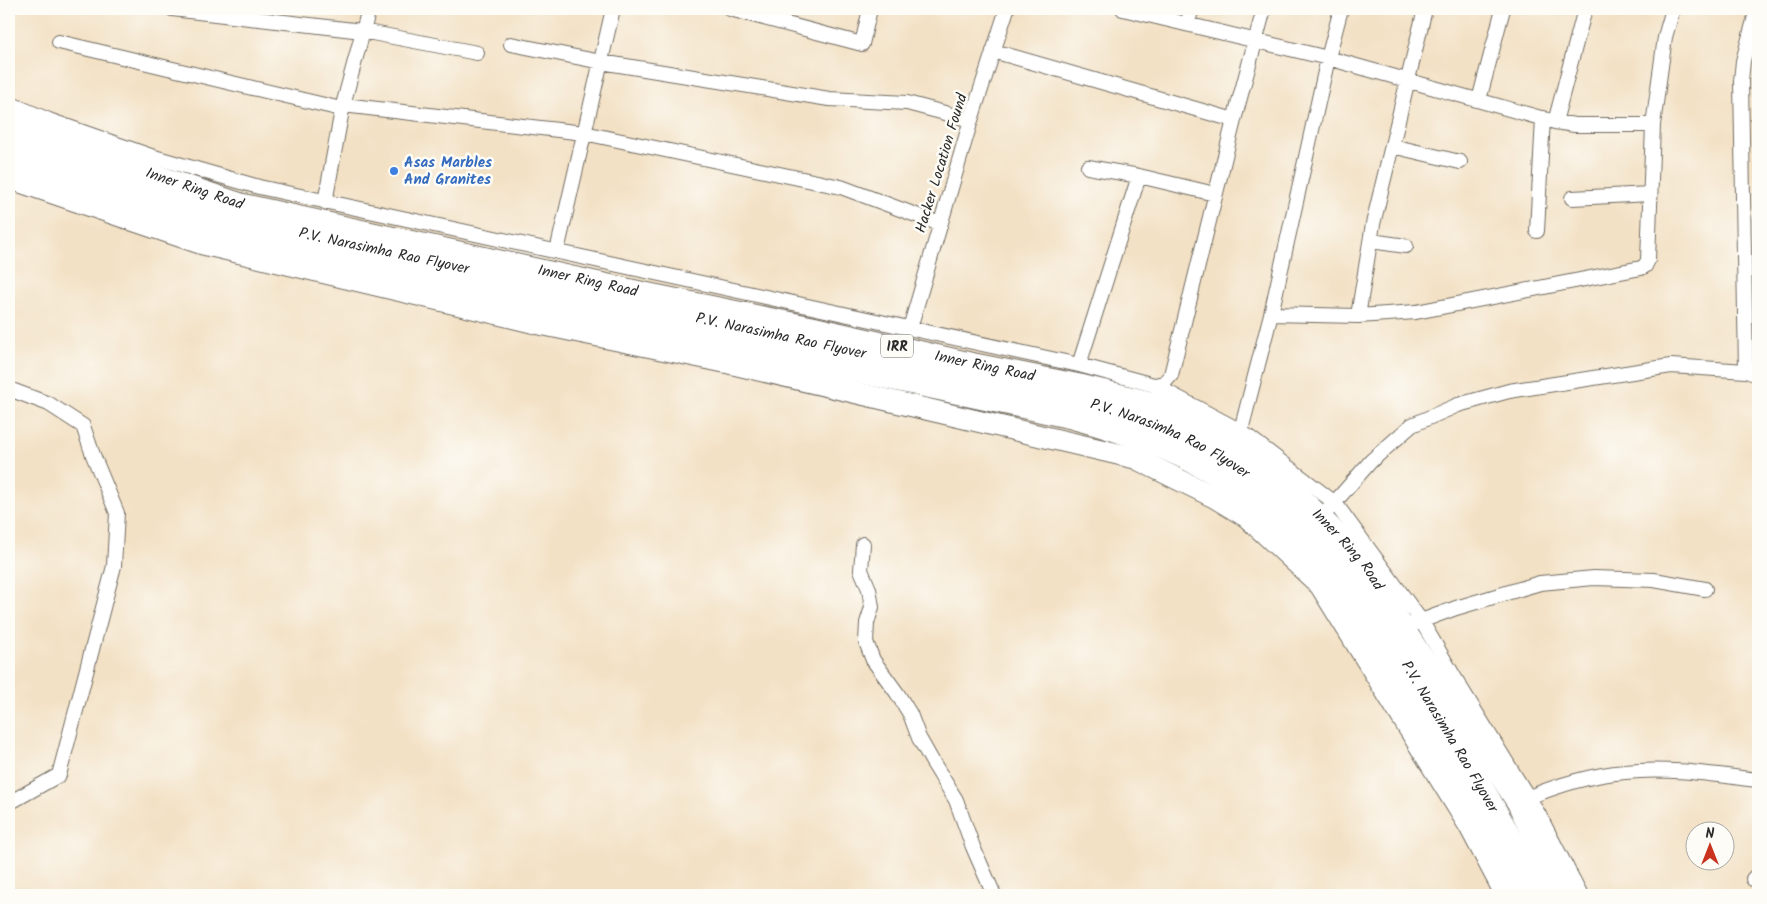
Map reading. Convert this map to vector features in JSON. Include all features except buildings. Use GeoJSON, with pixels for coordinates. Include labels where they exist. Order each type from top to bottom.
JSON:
{"type":"FeatureCollection","features":[{"type":"Feature","properties":{"kind":"highway","name":"P.V. Narasimha Rao Flyover"},"geometry":{"type":"LineString","coordinates":[[9,140],[134,185],[223,214],[314,236],[1073,398],[1161,426],[1196,442],[1261,484],[1311,528],[1334,555],[1375,614],[1458,747],[1498,815],[1540,895]]}},
{"type":"Feature","properties":{"kind":"highway","name":"P.V. Narasimha Rao Flyover"},"geometry":{"type":"LineString","coordinates":[[9,159],[174,218],[259,242],[1069,416],[1112,427],[1188,458],[1222,477],[1263,508],[1299,542],[1324,573],[1370,639],[1442,757],[1520,895]]}},
{"type":"Feature","properties":{"kind":"main road","name":"Inner Ring Road"},"geometry":{"type":"LineString","coordinates":[[9,120],[152,174],[241,204],[645,293],[1080,385],[1150,402],[1239,436],[1271,470],[1328,510],[1366,565],[1413,624],[1523,800],[1562,895]]}},
{"type":"Feature","properties":{"kind":"main road"},"geometry":{"type":"LineString","coordinates":[[9,178],[203,244],[540,324],[729,363],[1135,458],[1214,497],[1247,517],[1320,585],[1470,827],[1506,895]]}},
{"type":"Feature","properties":{"kind":"street"},"geometry":{"type":"LineString","coordinates":[[172,9],[362,32],[477,53]]}},
{"type":"Feature","properties":{"kind":"street"},"geometry":{"type":"LineString","coordinates":[[325,202],[343,105],[369,9]]}},
{"type":"Feature","properties":{"kind":"street"},"geometry":{"type":"LineString","coordinates":[[557,250],[613,9]]}},
{"type":"Feature","properties":{"kind":"street"},"geometry":{"type":"LineString","coordinates":[[730,9],[862,44],[870,9]]}},
{"type":"Feature","properties":{"kind":"street","name":"Hacker Location Found"},"geometry":{"type":"LineString","coordinates":[[910,328],[971,120],[1007,9]]}},
{"type":"Feature","properties":{"kind":"street"},"geometry":{"type":"LineString","coordinates":[[1126,9],[1328,58],[1549,120],[1575,125],[1653,126]]}},
{"type":"Feature","properties":{"kind":"street"},"geometry":{"type":"LineString","coordinates":[[1187,24],[1192,9]]}},
{"type":"Feature","properties":{"kind":"street"},"geometry":{"type":"LineString","coordinates":[[1154,385],[1164,383],[1171,375],[1234,120],[1264,9]]}},
{"type":"Feature","properties":{"kind":"street"},"geometry":{"type":"LineString","coordinates":[[9,103],[49,120],[154,157],[259,187],[557,250],[1079,365],[1154,385],[1239,436],[1271,314],[1328,58],[1341,9]]}},
{"type":"Feature","properties":{"kind":"street"},"geometry":{"type":"LineString","coordinates":[[1358,316],[1374,224],[1425,9]]}},
{"type":"Feature","properties":{"kind":"street"},"geometry":{"type":"LineString","coordinates":[[1478,100],[1503,9]]}},
{"type":"Feature","properties":{"kind":"street"},"geometry":{"type":"LineString","coordinates":[[1537,232],[1549,120],[1585,9]]}},
{"type":"Feature","properties":{"kind":"street"},"geometry":{"type":"LineString","coordinates":[[1271,314],[1358,316],[1416,312],[1645,266],[1648,260],[1653,126],[1665,37],[1673,9]]}},
{"type":"Feature","properties":{"kind":"street"},"geometry":{"type":"LineString","coordinates":[[1328,510],[1371,461],[1412,425],[1458,405],[1509,391],[1671,366],[1752,373],[1741,81],[1757,9]]}},
{"type":"Feature","properties":{"kind":"street"},"geometry":{"type":"LineString","coordinates":[[59,42],[337,108],[343,105],[584,133],[841,186],[940,224]]}},
{"type":"Feature","properties":{"kind":"street"},"geometry":{"type":"LineString","coordinates":[[511,44],[601,62],[830,99],[906,103],[971,120]]}},
{"type":"Feature","properties":{"kind":"street"},"geometry":{"type":"LineString","coordinates":[[993,51],[1234,120]]}},
{"type":"Feature","properties":{"kind":"street"},"geometry":{"type":"LineString","coordinates":[[1392,146],[1460,162]]}},
{"type":"Feature","properties":{"kind":"street"},"geometry":{"type":"LineString","coordinates":[[1088,167],[1139,176],[1216,194]]}},
{"type":"Feature","properties":{"kind":"street"},"geometry":{"type":"LineString","coordinates":[[1079,365],[1139,176]]}},
{"type":"Feature","properties":{"kind":"street"},"geometry":{"type":"LineString","coordinates":[[1572,198],[1650,194]]}},
{"type":"Feature","properties":{"kind":"street"},"geometry":{"type":"LineString","coordinates":[[1371,241],[1406,246]]}},
{"type":"Feature","properties":{"kind":"street"},"geometry":{"type":"LineString","coordinates":[[9,389],[49,404],[84,426],[93,455],[117,513],[114,566],[59,775],[9,803]]}},
{"type":"Feature","properties":{"kind":"street"},"geometry":{"type":"LineString","coordinates":[[863,544],[861,570],[869,589],[872,607],[867,623],[866,642],[873,660],[901,700],[932,761],[956,800],[973,847],[994,895]]}},
{"type":"Feature","properties":{"kind":"street"},"geometry":{"type":"LineString","coordinates":[[1413,624],[1456,608],[1540,583],[1594,578],[1654,580],[1705,589]]}},
{"type":"Feature","properties":{"kind":"street"},"geometry":{"type":"LineString","coordinates":[[1581,895],[1523,800],[1574,781],[1625,772],[1668,771],[1758,780]]}},
{"type":"Feature","properties":{"kind":"place","name":"Asas Marbles And Granites"},"geometry":{"type":"Point","coordinates":[394,171]}}]}
